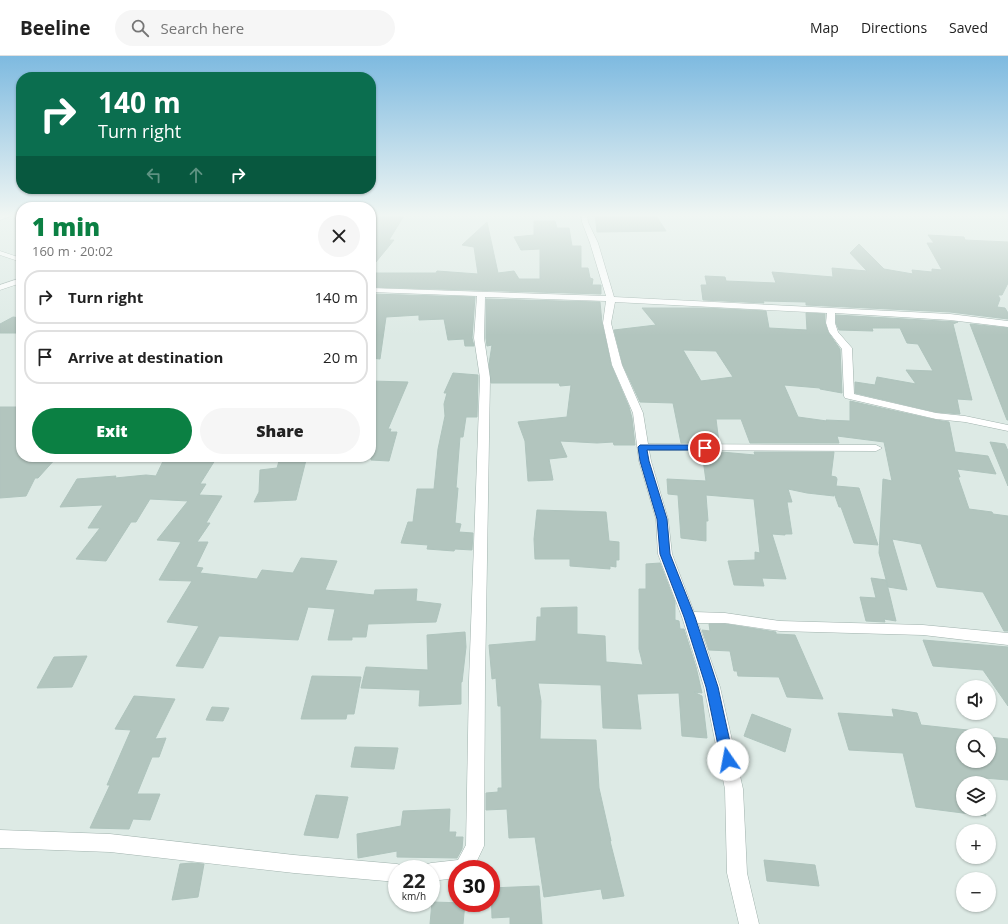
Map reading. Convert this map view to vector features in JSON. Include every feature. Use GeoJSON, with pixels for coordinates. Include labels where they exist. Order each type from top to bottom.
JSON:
{"type":"FeatureCollection","features":[{"type":"Feature","properties":{"kind":"street"},"geometry":{"type":"LineString","coordinates":[[5,255],[16,258]]}},
{"type":"Feature","properties":{"kind":"street"},"geometry":{"type":"LineString","coordinates":[[597,255],[611,299],[607,323],[618,365],[638,413],[644,461],[662,519],[665,554],[689,617],[712,687],[734,789],[737,873],[749,924]]}},
{"type":"Feature","properties":{"kind":"street"},"geometry":{"type":"LineString","coordinates":[[0,288],[16,282]]}},
{"type":"Feature","properties":{"kind":"street"},"geometry":{"type":"LineString","coordinates":[[376,290],[611,299],[950,317],[1008,324]]}},
{"type":"Feature","properties":{"kind":"street"},"geometry":{"type":"LineString","coordinates":[[468,860],[475,846],[477,681],[485,378],[479,338],[481,294]]}},
{"type":"Feature","properties":{"kind":"street"},"geometry":{"type":"LineString","coordinates":[[831,311],[829,322],[835,336],[847,348],[849,396],[936,416],[965,419],[1008,428]]}},
{"type":"Feature","properties":{"kind":"street"},"geometry":{"type":"LineString","coordinates":[[642,447],[876,448]]}},
{"type":"Feature","properties":{"kind":"street"},"geometry":{"type":"LineString","coordinates":[[689,617],[725,618],[780,626],[923,630],[1008,639]]}},
{"type":"Feature","properties":{"kind":"street"},"geometry":{"type":"LineString","coordinates":[[0,839],[110,843],[294,864],[388,872]]}},
{"type":"Feature","properties":{"kind":"building"},"geometry":{"type":"Polygon","coordinates":[[[376,255],[382,255],[376,262],[376,255]]]}},
{"type":"Feature","properties":{"kind":"building"},"geometry":{"type":"Polygon","coordinates":[[[475,255],[494,255],[498,273],[514,271],[519,279],[540,279],[540,255],[581,255],[581,268],[588,268],[590,278],[593,279],[592,285],[601,285],[601,294],[376,287],[376,273],[436,273],[437,271],[478,274],[475,255]]]}},
{"type":"Feature","properties":{"kind":"building"},"geometry":{"type":"Polygon","coordinates":[[[851,255],[870,255],[884,269],[913,274],[912,270],[932,272],[932,269],[942,270],[933,255],[1008,255],[1008,283],[1002,295],[998,295],[1000,299],[997,307],[1005,308],[1008,313],[1008,319],[950,312],[806,305],[806,302],[763,301],[764,303],[703,300],[701,285],[707,285],[705,276],[725,277],[726,281],[776,283],[772,272],[833,277],[832,268],[867,271],[851,255]]]}},
{"type":"Feature","properties":{"kind":"building"},"geometry":{"type":"Polygon","coordinates":[[[376,294],[475,297],[472,338],[474,346],[465,346],[464,339],[448,340],[444,319],[419,320],[419,315],[386,317],[380,359],[376,359],[376,294]]]}},
{"type":"Feature","properties":{"kind":"building"},"geometry":{"type":"Polygon","coordinates":[[[486,299],[600,302],[602,323],[611,365],[629,407],[632,418],[635,445],[614,445],[613,442],[597,443],[560,441],[567,457],[549,459],[553,480],[528,481],[525,441],[518,422],[567,417],[571,385],[560,386],[559,383],[491,383],[489,364],[492,345],[487,346],[486,299]]]}},
{"type":"Feature","properties":{"kind":"building"},"geometry":{"type":"Polygon","coordinates":[[[642,308],[704,308],[766,311],[769,328],[807,330],[806,313],[825,314],[825,323],[828,332],[840,349],[842,393],[820,388],[784,385],[798,417],[827,421],[826,420],[850,421],[850,401],[949,422],[955,452],[988,456],[996,474],[957,469],[960,477],[958,477],[969,509],[1008,516],[1008,631],[1004,631],[983,592],[937,587],[921,544],[892,539],[907,590],[888,587],[879,553],[883,479],[892,481],[884,442],[837,436],[839,443],[750,443],[741,419],[716,419],[719,443],[681,443],[673,403],[640,402],[623,365],[614,330],[656,325],[642,308]],[[683,350],[701,381],[733,377],[716,351],[683,350]]]}},
{"type":"Feature","properties":{"kind":"building"},"geometry":{"type":"Polygon","coordinates":[[[836,315],[958,322],[953,324],[972,400],[957,399],[960,414],[936,412],[855,393],[855,382],[875,385],[877,377],[916,384],[906,370],[933,371],[918,344],[907,343],[900,328],[872,328],[873,331],[839,330],[836,323],[836,315]]]}},
{"type":"Feature","properties":{"kind":"building"},"geometry":{"type":"Polygon","coordinates":[[[13,317],[16,317],[16,333],[0,333],[0,324],[13,317]]]}},
{"type":"Feature","properties":{"kind":"building"},"geometry":{"type":"Polygon","coordinates":[[[970,324],[1008,328],[1008,420],[1007,420],[970,324]]]}},
{"type":"Feature","properties":{"kind":"building"},"geometry":{"type":"Polygon","coordinates":[[[453,373],[478,375],[477,417],[466,417],[463,437],[460,437],[456,488],[458,488],[455,523],[461,524],[459,532],[473,533],[472,550],[455,549],[454,551],[427,549],[428,545],[401,543],[408,522],[413,522],[417,489],[434,489],[438,449],[445,416],[444,404],[447,393],[444,393],[453,373]]]}},
{"type":"Feature","properties":{"kind":"building"},"geometry":{"type":"Polygon","coordinates":[[[376,381],[408,382],[388,429],[391,429],[390,432],[397,432],[389,461],[376,460],[376,381]]]}},
{"type":"Feature","properties":{"kind":"building"},"geometry":{"type":"Polygon","coordinates":[[[0,407],[16,407],[16,462],[52,462],[38,478],[35,478],[26,496],[0,498],[0,407]]]}},
{"type":"Feature","properties":{"kind":"building"},"geometry":{"type":"Polygon","coordinates":[[[990,442],[1005,444],[1008,451],[1008,486],[990,442]]]}},
{"type":"Feature","properties":{"kind":"building"},"geometry":{"type":"Polygon","coordinates":[[[702,452],[755,455],[754,452],[834,452],[831,476],[836,477],[837,479],[836,486],[859,488],[878,545],[854,543],[841,507],[839,507],[834,493],[834,496],[788,489],[792,502],[787,502],[792,534],[772,534],[786,579],[762,578],[764,586],[734,585],[728,561],[755,560],[755,552],[760,553],[754,499],[706,495],[708,521],[706,521],[706,541],[681,538],[678,495],[668,494],[667,479],[706,481],[702,452]]]}},
{"type":"Feature","properties":{"kind":"building"},"geometry":{"type":"Polygon","coordinates":[[[163,462],[214,462],[200,484],[206,484],[199,495],[222,496],[206,523],[210,523],[197,542],[208,542],[196,567],[203,568],[200,573],[257,579],[262,570],[293,573],[301,558],[337,561],[325,590],[374,595],[375,590],[417,589],[416,601],[441,604],[436,622],[368,624],[366,637],[352,637],[352,640],[328,640],[335,609],[308,607],[298,640],[219,636],[203,668],[176,666],[199,626],[167,622],[192,581],[159,580],[181,542],[157,540],[188,501],[150,499],[136,522],[131,522],[106,561],[76,559],[100,528],[88,528],[103,505],[60,507],[77,479],[116,476],[115,478],[146,475],[156,476],[163,462]]]}},
{"type":"Feature","properties":{"kind":"building"},"geometry":{"type":"Polygon","coordinates":[[[279,462],[306,462],[296,500],[254,502],[259,492],[260,470],[277,468],[279,462]]]}},
{"type":"Feature","properties":{"kind":"building"},"geometry":{"type":"Polygon","coordinates":[[[537,510],[606,512],[609,541],[619,542],[619,560],[616,560],[616,567],[610,566],[610,569],[570,566],[570,559],[535,559],[534,539],[537,510]]]}},
{"type":"Feature","properties":{"kind":"building"},"geometry":{"type":"Polygon","coordinates":[[[660,563],[675,602],[675,620],[679,621],[680,629],[684,629],[696,667],[702,693],[694,692],[702,696],[707,738],[682,736],[679,693],[637,694],[641,729],[603,728],[601,685],[538,683],[541,701],[540,739],[596,740],[599,788],[610,841],[624,896],[603,899],[601,889],[544,897],[535,837],[509,838],[507,809],[486,810],[486,793],[498,792],[498,788],[502,788],[501,706],[498,706],[496,678],[492,679],[489,645],[536,641],[537,617],[541,617],[541,608],[577,607],[577,634],[605,636],[606,662],[643,665],[639,649],[639,589],[646,589],[646,564],[660,563]]]}},
{"type":"Feature","properties":{"kind":"building"},"geometry":{"type":"Polygon","coordinates":[[[871,578],[886,580],[896,621],[884,619],[885,622],[866,621],[860,597],[876,598],[871,578]]]}},
{"type":"Feature","properties":{"kind":"building"},"geometry":{"type":"Polygon","coordinates":[[[709,624],[725,624],[776,632],[776,634],[795,635],[823,699],[787,697],[779,677],[738,676],[737,671],[734,671],[730,651],[709,650],[702,630],[710,631],[709,624]]]}},
{"type":"Feature","properties":{"kind":"building"},"geometry":{"type":"Polygon","coordinates":[[[465,632],[466,647],[461,682],[461,704],[419,706],[420,690],[361,688],[366,667],[428,670],[427,635],[465,632]]]}},
{"type":"Feature","properties":{"kind":"building"},"geometry":{"type":"Polygon","coordinates":[[[923,640],[1008,647],[1008,706],[996,689],[996,680],[990,680],[983,670],[933,666],[923,640]]]}},
{"type":"Feature","properties":{"kind":"building"},"geometry":{"type":"Polygon","coordinates":[[[87,656],[72,687],[37,688],[54,657],[87,656]]]}},
{"type":"Feature","properties":{"kind":"building"},"geometry":{"type":"Polygon","coordinates":[[[312,676],[361,677],[354,714],[347,714],[346,719],[301,719],[312,676]]]}},
{"type":"Feature","properties":{"kind":"building"},"geometry":{"type":"Polygon","coordinates":[[[134,696],[175,699],[155,739],[166,738],[159,757],[152,757],[137,794],[160,794],[150,820],[133,819],[129,829],[90,828],[110,785],[107,785],[131,730],[115,729],[134,696]]]}},
{"type":"Feature","properties":{"kind":"building"},"geometry":{"type":"Polygon","coordinates":[[[212,707],[229,708],[223,721],[206,720],[212,707]]]}},
{"type":"Feature","properties":{"kind":"building"},"geometry":{"type":"Polygon","coordinates":[[[892,709],[917,713],[921,725],[956,729],[956,768],[996,768],[996,738],[1008,739],[1008,780],[996,779],[996,776],[956,776],[956,812],[916,807],[903,753],[849,750],[838,713],[894,717],[892,709]]]}},
{"type":"Feature","properties":{"kind":"building"},"geometry":{"type":"Polygon","coordinates":[[[752,714],[791,729],[785,752],[744,736],[752,714]]]}},
{"type":"Feature","properties":{"kind":"building"},"geometry":{"type":"Polygon","coordinates":[[[355,747],[398,748],[394,769],[351,767],[355,747]]]}},
{"type":"Feature","properties":{"kind":"building"},"geometry":{"type":"Polygon","coordinates":[[[316,795],[348,797],[338,838],[304,835],[316,795]]]}},
{"type":"Feature","properties":{"kind":"building"},"geometry":{"type":"Polygon","coordinates":[[[450,809],[449,832],[456,832],[455,837],[463,837],[462,849],[457,858],[397,857],[397,851],[358,858],[357,834],[401,826],[403,811],[450,809]]]}},
{"type":"Feature","properties":{"kind":"building"},"geometry":{"type":"Polygon","coordinates":[[[764,860],[815,865],[819,886],[767,881],[764,860]]]}},
{"type":"Feature","properties":{"kind":"building"},"geometry":{"type":"Polygon","coordinates":[[[180,864],[204,864],[198,897],[172,900],[180,864]]]}},
{"type":"Feature","properties":{"kind":"building"},"geometry":{"type":"Polygon","coordinates":[[[539,886],[542,924],[510,924],[510,917],[492,918],[492,912],[500,912],[500,888],[539,886]]]}},
{"type":"Feature","properties":{"kind":"building"},"geometry":{"type":"Polygon","coordinates":[[[440,902],[448,902],[448,912],[464,912],[463,924],[430,924],[431,912],[440,912],[440,902]]]}},
{"type":"Feature","properties":{"kind":"route"},"geometry":{"type":"LineString","coordinates":[[705,448],[642,447],[644,461],[662,519],[665,554],[689,617],[712,687],[728,760]]}}]}
